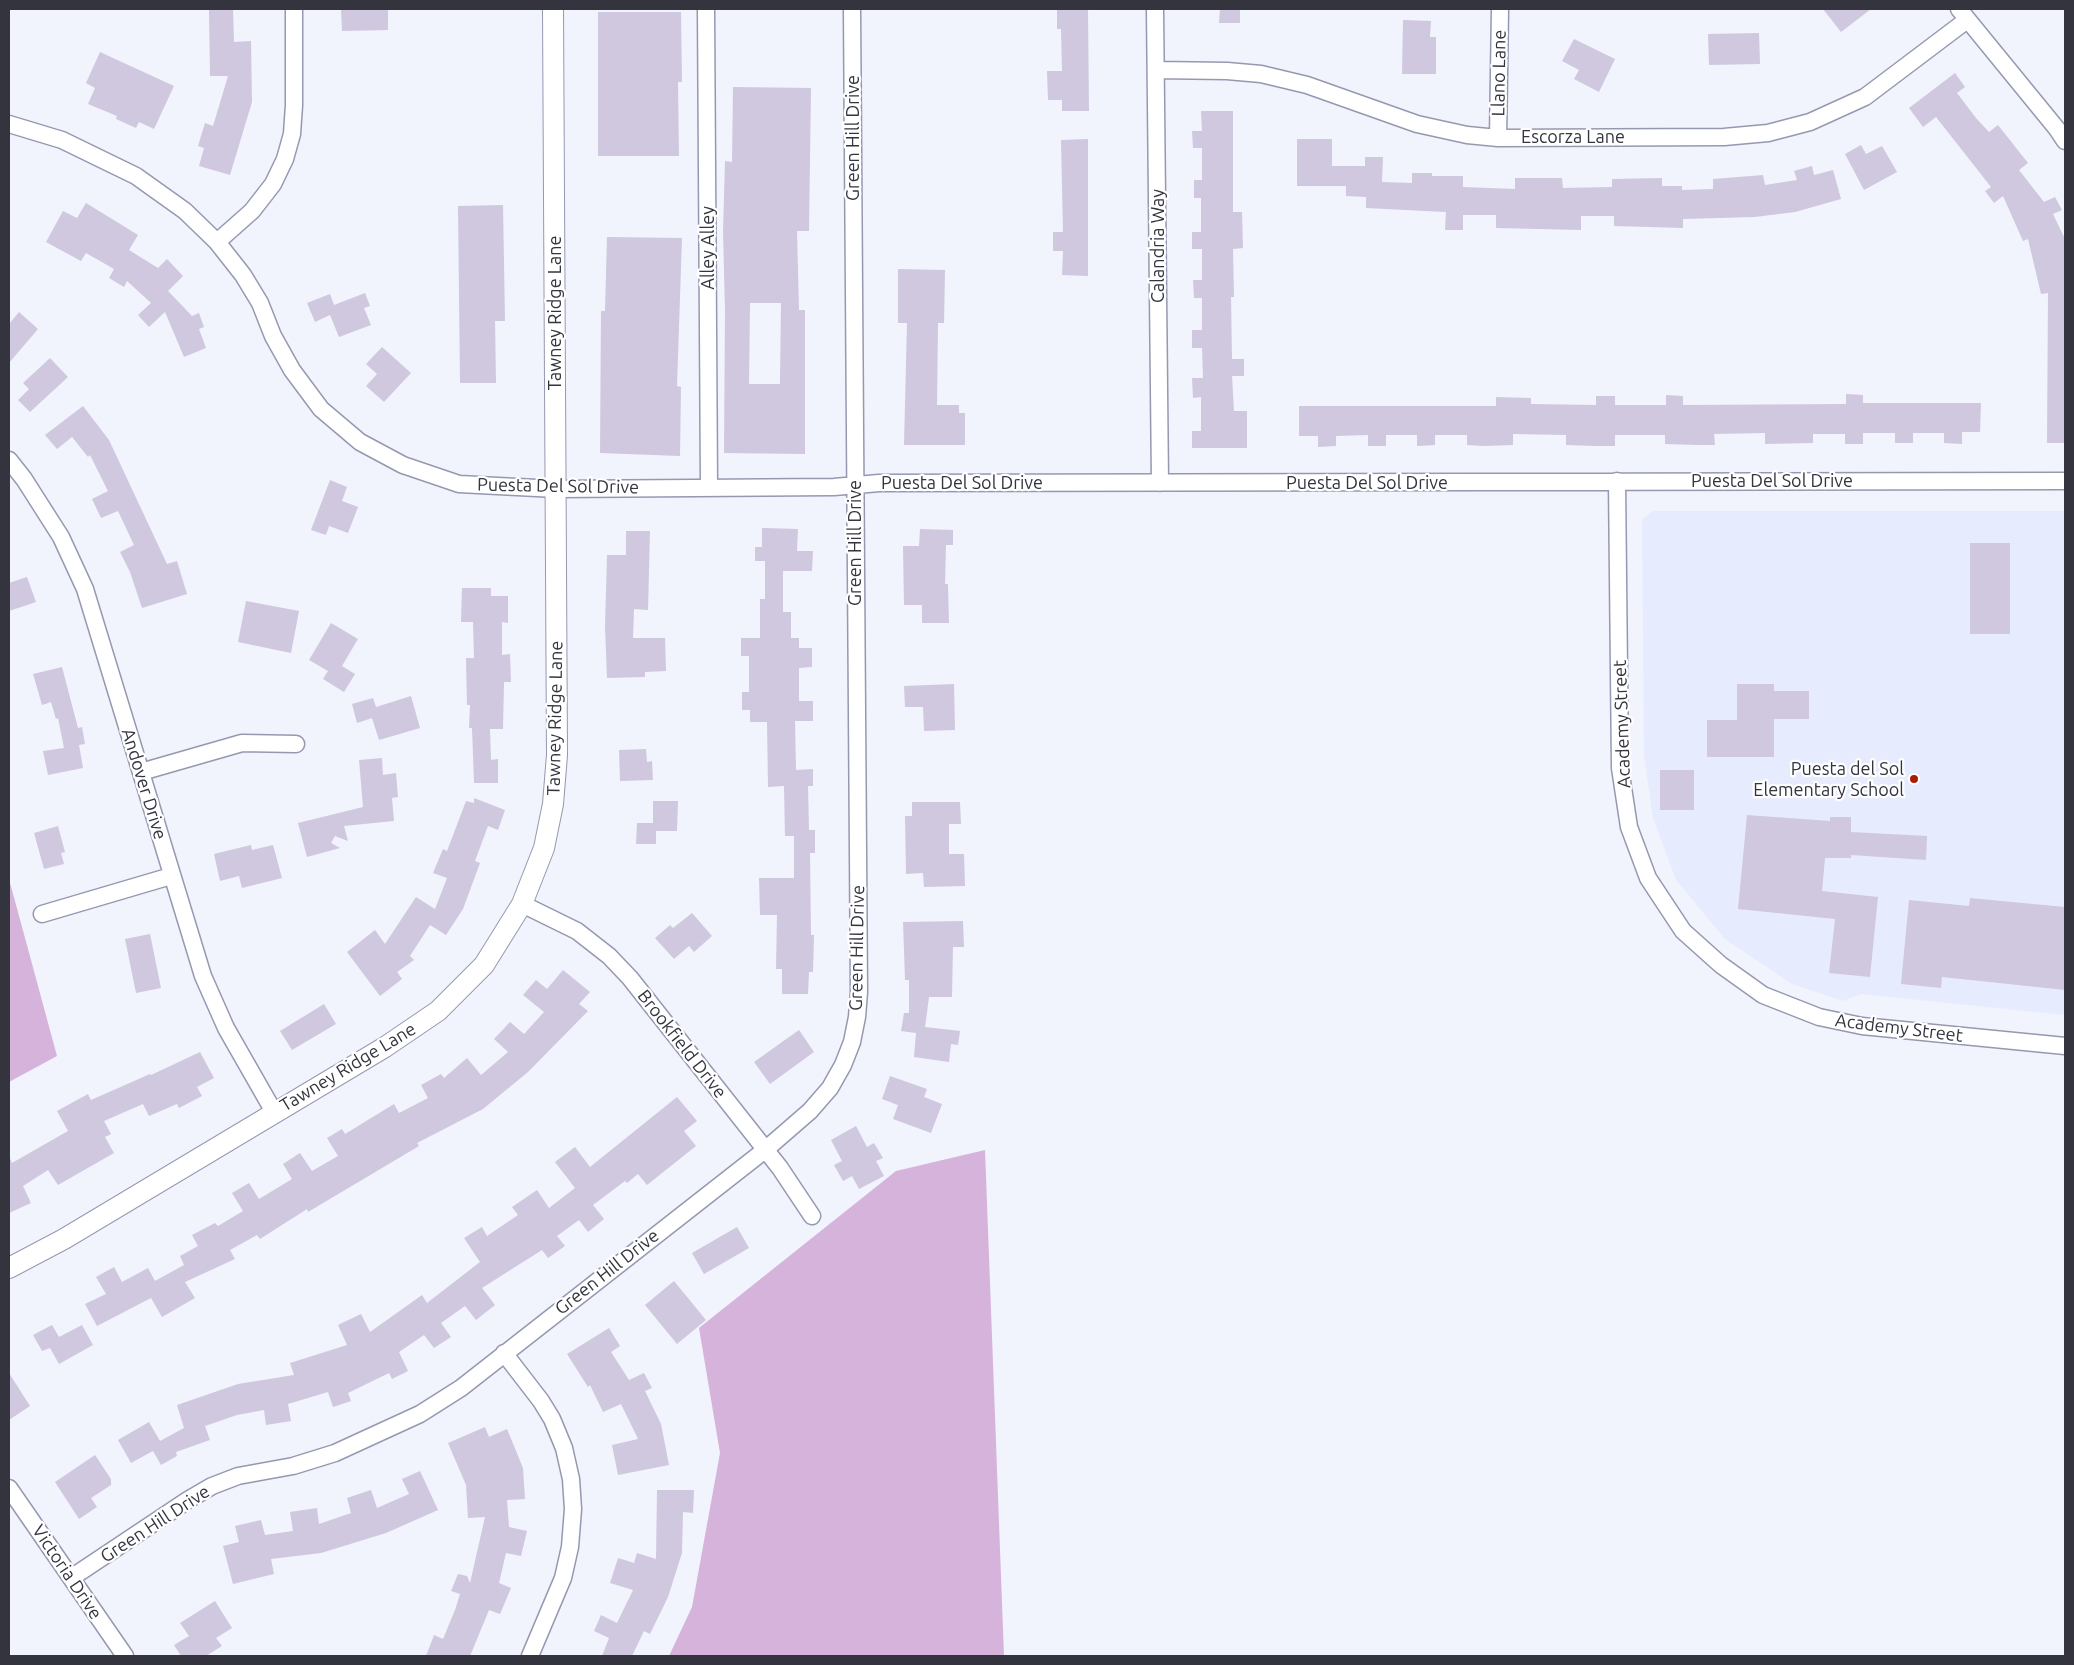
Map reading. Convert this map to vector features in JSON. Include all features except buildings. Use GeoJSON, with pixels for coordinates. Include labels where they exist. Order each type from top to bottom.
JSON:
{"type":"FeatureCollection","features":[{"type":"Feature","properties":{"kind":"street"},"geometry":{"type":"LineString","coordinates":[[218,242],[252,211],[273,184],[286,159],[292,134],[294,105],[294,9]]}},
{"type":"Feature","properties":{"kind":"street","name":"Tawney Ridge Lane"},"geometry":{"type":"LineString","coordinates":[[9,1268],[64,1239],[385,1047],[438,1011],[484,965],[522,904],[544,848],[553,804],[556,765],[553,9]]}},
{"type":"Feature","properties":{"kind":"street","name":"Alley Alley"},"geometry":{"type":"LineString","coordinates":[[706,9],[709,487]]}},
{"type":"Feature","properties":{"kind":"street","name":"Green Hill Drive"},"geometry":{"type":"LineString","coordinates":[[71,1578],[212,1486],[238,1476],[294,1466],[334,1453],[374,1437],[420,1414],[461,1388],[764,1150],[810,1111],[830,1088],[846,1057],[858,1017],[859,992],[852,9]]}},
{"type":"Feature","properties":{"kind":"street","name":"Calandria Way"},"geometry":{"type":"LineString","coordinates":[[1155,9],[1160,484]]}},
{"type":"Feature","properties":{"kind":"street","name":"Llano Lane"},"geometry":{"type":"LineString","coordinates":[[1498,138],[1500,9]]}},
{"type":"Feature","properties":{"kind":"street"},"geometry":{"type":"LineString","coordinates":[[1963,14],[2065,141]]}},
{"type":"Feature","properties":{"kind":"street","name":"Escorza Lane"},"geometry":{"type":"LineString","coordinates":[[1156,70],[1227,71],[1261,74],[1307,85],[1442,131],[1498,138],[1724,137],[1768,133],[1810,122],[1865,97],[1963,14]]}},
{"type":"Feature","properties":{"kind":"street","name":"Puesta Del Sol Drive"},"geometry":{"type":"LineString","coordinates":[[9,124],[62,140],[136,176],[185,211],[218,242],[243,276],[260,304],[273,336],[292,370],[321,408],[360,442],[403,465],[459,484],[506,488],[556,489],[855,484],[2065,481]]}},
{"type":"Feature","properties":{"kind":"street","name":"Andover Drive"},"geometry":{"type":"LineString","coordinates":[[9,460],[24,479],[61,537],[85,589],[203,976],[226,1028],[274,1112]]}},
{"type":"Feature","properties":{"kind":"street","name":"Academy Street"},"geometry":{"type":"LineString","coordinates":[[1617,481],[1620,768],[1630,827],[1648,878],[1683,931],[1721,965],[1763,995],[1819,1017],[1862,1026],[2065,1046]]}},
{"type":"Feature","properties":{"kind":"street"},"geometry":{"type":"LineString","coordinates":[[141,772],[242,743],[296,744]]}},
{"type":"Feature","properties":{"kind":"street"},"geometry":{"type":"LineString","coordinates":[[42,914],[171,876]]}},
{"type":"Feature","properties":{"kind":"street","name":"Brookfield Drive"},"geometry":{"type":"LineString","coordinates":[[522,904],[577,931],[609,956],[630,978],[780,1168],[812,1216]]}},
{"type":"Feature","properties":{"kind":"street"},"geometry":{"type":"LineString","coordinates":[[504,1353],[541,1401],[552,1420],[564,1448],[571,1479],[574,1509],[570,1548],[563,1578],[530,1656]]}},
{"type":"Feature","properties":{"kind":"street","name":"Victoria Drive"},"geometry":{"type":"LineString","coordinates":[[9,1488],[124,1656]]}},
{"type":"Feature","properties":{"kind":"shaded area"},"geometry":{"type":"Polygon","coordinates":[[[1653,511],[2065,511],[2065,1015],[1861,994],[1843,1001],[1792,984],[1725,939],[1676,880],[1653,818],[1644,755],[1642,520],[1653,511]]]}},
{"type":"Feature","properties":{"kind":"shaded area"},"geometry":{"type":"Polygon","coordinates":[[[9,879],[57,1056],[9,1082],[9,879]]]}},
{"type":"Feature","properties":{"kind":"shaded area"},"geometry":{"type":"Polygon","coordinates":[[[985,1150],[1004,1656],[669,1656],[692,1607],[720,1453],[699,1328],[896,1171],[985,1150]]]}},
{"type":"Feature","properties":{"kind":"place","name":"Puesta del Sol Elementary School"},"geometry":{"type":"Point","coordinates":[1914,779]}}]}
